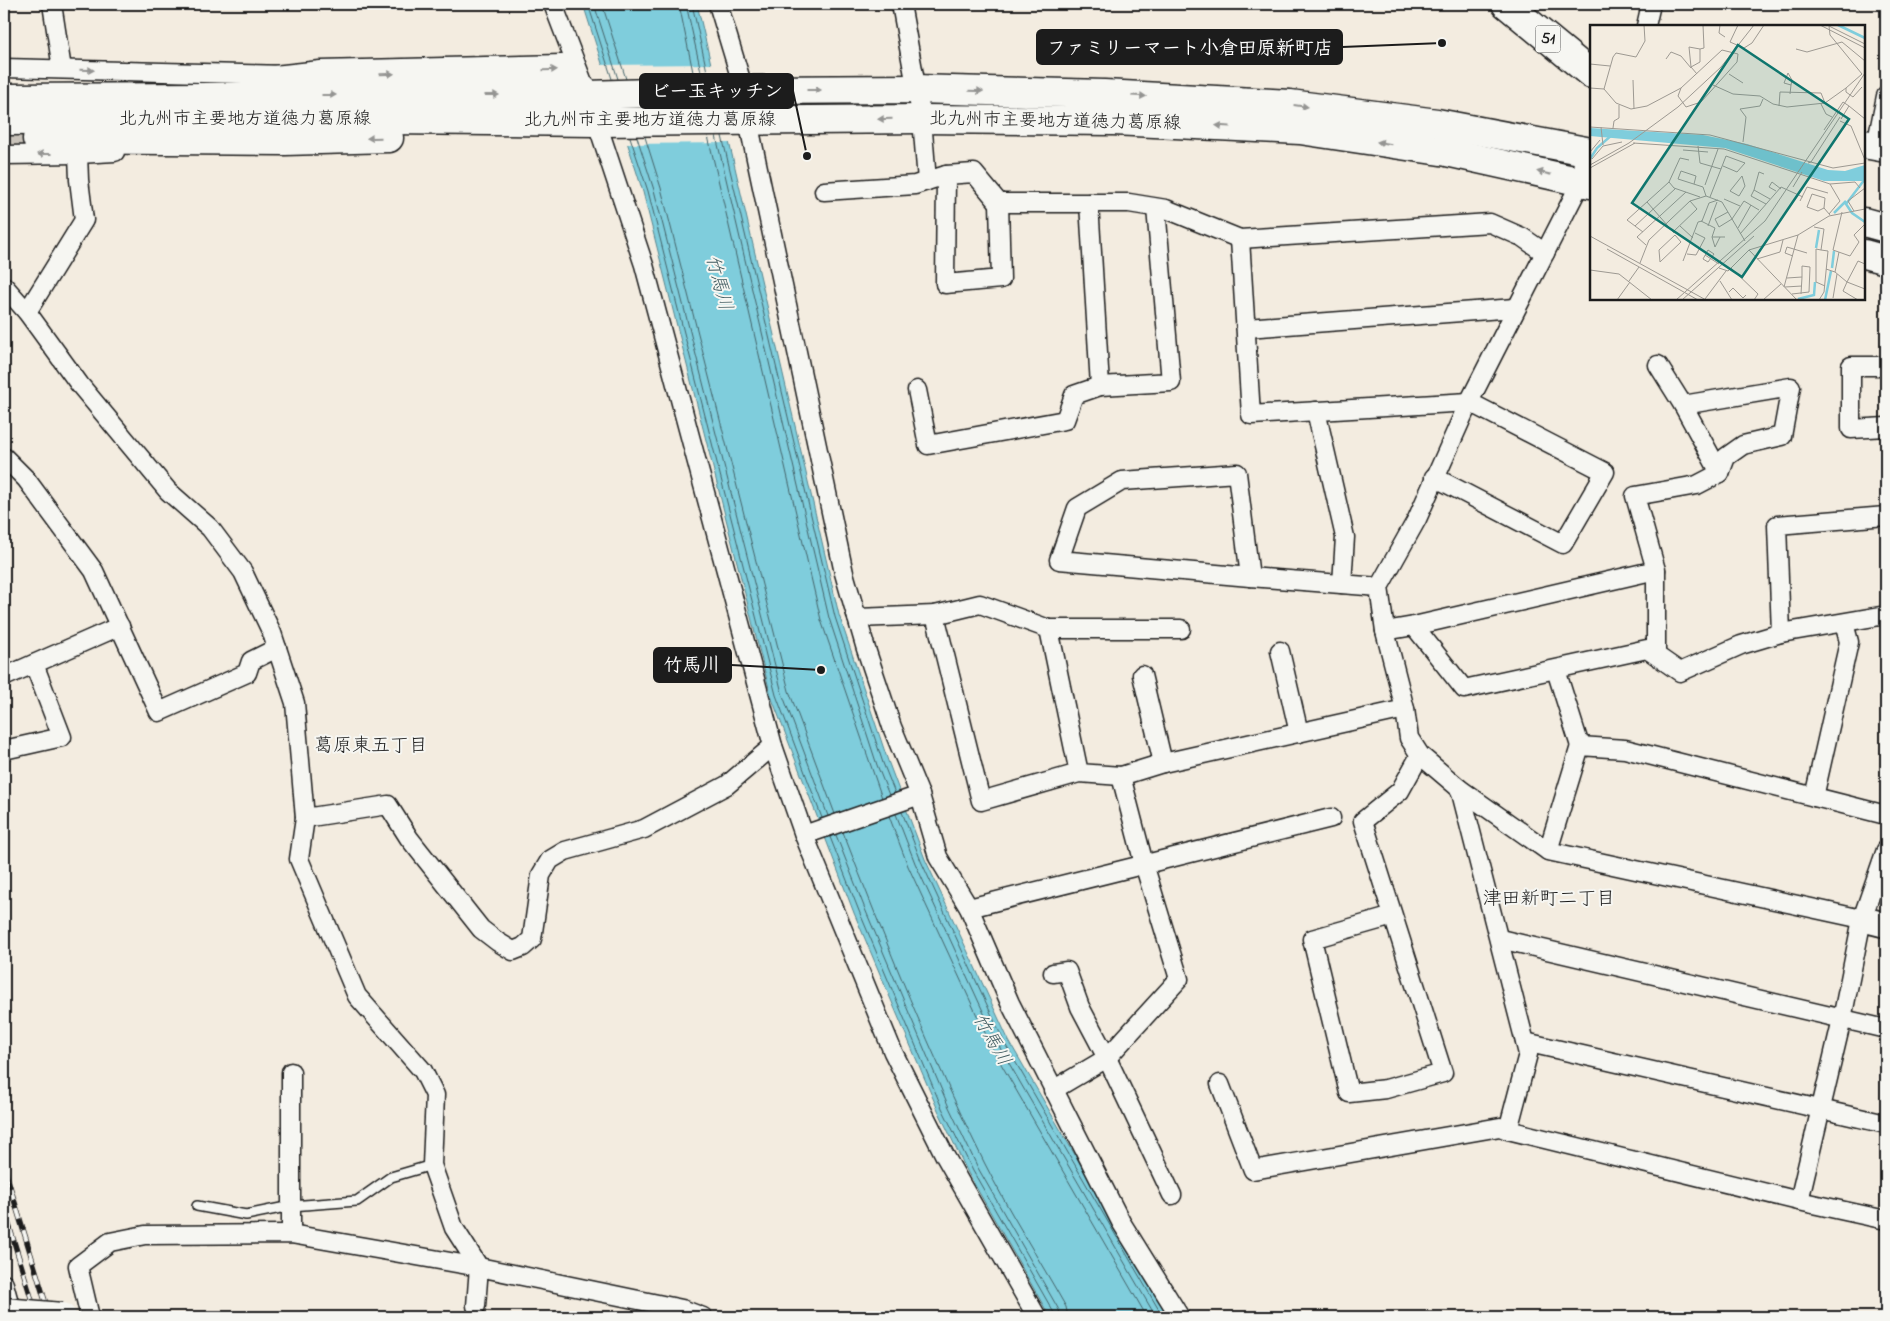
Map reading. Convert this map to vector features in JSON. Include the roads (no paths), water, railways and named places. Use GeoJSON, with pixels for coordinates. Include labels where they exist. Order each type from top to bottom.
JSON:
{"type":"FeatureCollection","features":[{"type":"Feature","properties":{"kind":"main road","name":"51"},"geometry":{"type":"LineString","coordinates":[[1506,4],[1590,73]]}},
{"type":"Feature","properties":{"kind":"main road"},"geometry":{"type":"LineString","coordinates":[[35,86],[222,85],[321,75],[562,69],[595,94]]}},
{"type":"Feature","properties":{"kind":"main road","name":"北九州市主要地方道徳力葛原線"},"geometry":{"type":"LineString","coordinates":[[4,98],[282,119],[595,94],[915,89],[1104,94],[1290,104],[1438,123],[1588,151]]}},
{"type":"Feature","properties":{"kind":"main road"},"geometry":{"type":"LineString","coordinates":[[38,139],[282,119]]}},
{"type":"Feature","properties":{"kind":"main road","name":"北九州市主要地方道徳力葛原線"},"geometry":{"type":"LineString","coordinates":[[4,121],[922,119],[1113,121],[1300,130],[1447,152],[1586,183]]}},
{"type":"Feature","properties":{"kind":"main road"},"geometry":{"type":"LineString","coordinates":[[1865,222],[1886,228]]}},
{"type":"Feature","properties":{"kind":"main road"},"geometry":{"type":"LineString","coordinates":[[1865,254],[1886,260]]}},
{"type":"Feature","properties":{"kind":"main road"},"geometry":{"type":"LineString","coordinates":[[4,1312],[62,1317]]}},
{"type":"Feature","properties":{"kind":"street"},"geometry":{"type":"LineString","coordinates":[[52,4],[62,69]]}},
{"type":"Feature","properties":{"kind":"street"},"geometry":{"type":"LineString","coordinates":[[552,4],[595,94],[604,121],[773,746],[804,835],[894,1052],[945,1156],[1037,1317]]}},
{"type":"Feature","properties":{"kind":"street"},"geometry":{"type":"LineString","coordinates":[[718,4],[737,91],[740,120],[844,573],[892,728],[920,795],[938,858],[969,908],[1010,1004],[1120,1222],[1180,1317]]}},
{"type":"Feature","properties":{"kind":"street"},"geometry":{"type":"LineString","coordinates":[[901,4],[922,119],[927,181]]}},
{"type":"Feature","properties":{"kind":"street"},"geometry":{"type":"LineString","coordinates":[[1646,25],[1651,4]]}},
{"type":"Feature","properties":{"kind":"street"},"geometry":{"type":"LineString","coordinates":[[4,68],[321,75]]}},
{"type":"Feature","properties":{"kind":"street"},"geometry":{"type":"LineString","coordinates":[[1875,146],[1886,96]]}},
{"type":"Feature","properties":{"kind":"street"},"geometry":{"type":"LineString","coordinates":[[4,155],[78,154],[282,119]]}},
{"type":"Feature","properties":{"kind":"street"},"geometry":{"type":"LineString","coordinates":[[1588,151],[1586,183],[1515,308],[1468,402],[1416,519],[1379,587],[1386,631],[1405,709],[1409,738],[1420,755],[1460,789],[1548,851],[1886,925]]}},
{"type":"Feature","properties":{"kind":"street"},"geometry":{"type":"LineString","coordinates":[[27,312],[84,220],[78,180],[78,154]]}},
{"type":"Feature","properties":{"kind":"street"},"geometry":{"type":"LineString","coordinates":[[824,191],[914,185],[946,175],[974,174],[999,203],[1001,280],[945,284],[946,175]]}},
{"type":"Feature","properties":{"kind":"street"},"geometry":{"type":"LineString","coordinates":[[999,203],[1130,203],[1166,209],[1240,239],[1490,223],[1522,236],[1545,254]]}},
{"type":"Feature","properties":{"kind":"street"},"geometry":{"type":"LineString","coordinates":[[1089,203],[1100,386]]}},
{"type":"Feature","properties":{"kind":"street"},"geometry":{"type":"LineString","coordinates":[[917,390],[928,445],[1065,420],[1074,395],[1100,386],[1171,382],[1156,208]]}},
{"type":"Feature","properties":{"kind":"street"},"geometry":{"type":"LineString","coordinates":[[1240,239],[1251,415],[1468,402],[1605,472],[1563,544],[1434,477]]}},
{"type":"Feature","properties":{"kind":"street"},"geometry":{"type":"LineString","coordinates":[[4,286],[27,312],[80,385],[168,491],[216,535],[243,572],[272,632],[294,703],[305,818],[299,859],[357,996],[423,1071],[435,1095],[432,1165],[454,1228],[479,1267],[476,1306]]}},
{"type":"Feature","properties":{"kind":"street"},"geometry":{"type":"LineString","coordinates":[[1246,328],[1515,308]]}},
{"type":"Feature","properties":{"kind":"street"},"geometry":{"type":"LineString","coordinates":[[1658,365],[1683,405],[1720,473]]}},
{"type":"Feature","properties":{"kind":"street"},"geometry":{"type":"LineString","coordinates":[[1886,366],[1851,366],[1850,429],[1886,427]]}},
{"type":"Feature","properties":{"kind":"street"},"geometry":{"type":"LineString","coordinates":[[1656,655],[1656,570],[1635,496],[1697,485],[1720,473],[1726,457],[1744,445],[1782,436],[1791,387],[1683,405]]}},
{"type":"Feature","properties":{"kind":"street"},"geometry":{"type":"LineString","coordinates":[[1316,411],[1345,537],[1342,584]]}},
{"type":"Feature","properties":{"kind":"street"},"geometry":{"type":"LineString","coordinates":[[4,456],[26,479],[94,571],[159,712],[247,673],[251,661],[277,648]]}},
{"type":"Feature","properties":{"kind":"street"},"geometry":{"type":"LineString","coordinates":[[1250,577],[1237,472],[1122,481],[1077,508],[1060,560],[1250,577],[1379,587]]}},
{"type":"Feature","properties":{"kind":"street"},"geometry":{"type":"LineString","coordinates":[[1781,633],[1777,525],[1886,516]]}},
{"type":"Feature","properties":{"kind":"street"},"geometry":{"type":"LineString","coordinates":[[1386,631],[1656,570]]}},
{"type":"Feature","properties":{"kind":"street"},"geometry":{"type":"LineString","coordinates":[[857,618],[935,615],[980,604],[1049,629],[1181,630]]}},
{"type":"Feature","properties":{"kind":"street"},"geometry":{"type":"LineString","coordinates":[[935,615],[981,801],[1079,773],[1120,776],[1163,763],[1405,709]]}},
{"type":"Feature","properties":{"kind":"street"},"geometry":{"type":"LineString","coordinates":[[1414,626],[1464,689],[1647,649],[1680,672],[1741,645],[1781,633],[1886,615]]}},
{"type":"Feature","properties":{"kind":"street"},"geometry":{"type":"LineString","coordinates":[[1814,797],[1849,642],[1844,623]]}},
{"type":"Feature","properties":{"kind":"street"},"geometry":{"type":"LineString","coordinates":[[4,677],[120,626]]}},
{"type":"Feature","properties":{"kind":"street"},"geometry":{"type":"LineString","coordinates":[[1049,629],[1079,773]]}},
{"type":"Feature","properties":{"kind":"street"},"geometry":{"type":"LineString","coordinates":[[1280,650],[1299,733]]}},
{"type":"Feature","properties":{"kind":"street"},"geometry":{"type":"LineString","coordinates":[[4,750],[62,737],[34,664]]}},
{"type":"Feature","properties":{"kind":"street"},"geometry":{"type":"LineString","coordinates":[[1548,851],[1580,746],[1556,670]]}},
{"type":"Feature","properties":{"kind":"street"},"geometry":{"type":"LineString","coordinates":[[1142,676],[1163,763]]}},
{"type":"Feature","properties":{"kind":"street"},"geometry":{"type":"LineString","coordinates":[[305,818],[388,805],[409,838],[481,929],[513,951],[523,947],[532,938],[541,875],[550,860],[565,851],[644,830],[727,786],[773,746]]}},
{"type":"Feature","properties":{"kind":"street"},"geometry":{"type":"LineString","coordinates":[[1580,746],[1625,749],[1886,815]]}},
{"type":"Feature","properties":{"kind":"street"},"geometry":{"type":"LineString","coordinates":[[1393,916],[1312,939],[1349,1093],[1386,1089],[1443,1073],[1363,821],[1400,791],[1420,755]]}},
{"type":"Feature","properties":{"kind":"street"},"geometry":{"type":"LineString","coordinates":[[1053,1090],[1107,1058],[1179,979],[1144,864],[1120,776]]}},
{"type":"Feature","properties":{"kind":"street"},"geometry":{"type":"LineString","coordinates":[[1460,789],[1528,1054],[1508,1130]]}},
{"type":"Feature","properties":{"kind":"street"},"geometry":{"type":"LineString","coordinates":[[804,835],[920,795]]}},
{"type":"Feature","properties":{"kind":"street"},"geometry":{"type":"LineString","coordinates":[[969,908],[1331,818]]}},
{"type":"Feature","properties":{"kind":"street"},"geometry":{"type":"LineString","coordinates":[[1800,1201],[1842,1019],[1862,919],[1886,850]]}},
{"type":"Feature","properties":{"kind":"street"},"geometry":{"type":"LineString","coordinates":[[1500,939],[1886,1028]]}},
{"type":"Feature","properties":{"kind":"street"},"geometry":{"type":"LineString","coordinates":[[1053,973],[1067,971],[1080,1007],[1107,1058],[1172,1195]]}},
{"type":"Feature","properties":{"kind":"street"},"geometry":{"type":"LineString","coordinates":[[1525,1042],[1886,1124]]}},
{"type":"Feature","properties":{"kind":"street"},"geometry":{"type":"LineString","coordinates":[[291,1234],[292,1072]]}},
{"type":"Feature","properties":{"kind":"street"},"geometry":{"type":"LineString","coordinates":[[1220,1084],[1254,1170],[1500,1128],[1886,1220]]}},
{"type":"Feature","properties":{"kind":"street"},"geometry":{"type":"LineString","coordinates":[[90,1317],[78,1266],[110,1242],[145,1235],[291,1234],[479,1267],[682,1309],[703,1317]]}},
{"type":"Feature","properties":{"kind":"street"},"geometry":{"type":"LineString","coordinates":[[4,1284],[13,1317]]}},
{"type":"Feature","properties":{"kind":"lane"},"geometry":{"type":"LineString","coordinates":[[197,1206],[246,1216],[291,1206],[357,1200],[391,1177],[432,1165]]}},
{"type":"Feature","properties":{"kind":"water"},"geometry":{"type":"Polygon","coordinates":[[[583,4],[697,4],[839,615],[888,761],[925,859],[1009,1041],[1169,1317],[1050,1317],[968,1173],[938,1110],[854,913],[771,696],[643,192],[583,4]]]}},
{"type":"Feature","properties":{"kind":"tunnel"},"geometry":{"type":"LineString","coordinates":[[4,140],[37,139]]}},
{"type":"Feature","properties":{"kind":"railway"},"geometry":{"type":"LineString","coordinates":[[4,1167],[50,1317]]}},
{"type":"Feature","properties":{"kind":"railway"},"geometry":{"type":"LineString","coordinates":[[4,1209],[37,1317]]}},
{"type":"Feature","properties":{"kind":"place","name":"ファミリーマート小倉田原新町店"},"geometry":{"type":"Point","coordinates":[1442,43]}},
{"type":"Feature","properties":{"kind":"place","name":"ビー玉キッチン"},"geometry":{"type":"Point","coordinates":[807,156]}},
{"type":"Feature","properties":{"kind":"place","name":"竹馬川"},"geometry":{"type":"Point","coordinates":[821,670]}},
{"type":"Feature","properties":{"kind":"district","name":"葛原東五丁目"},"geometry":{"type":"Point","coordinates":[371,746]}},
{"type":"Feature","properties":{"kind":"district","name":"津田新町二丁目"},"geometry":{"type":"Point","coordinates":[1549,899]}}]}
